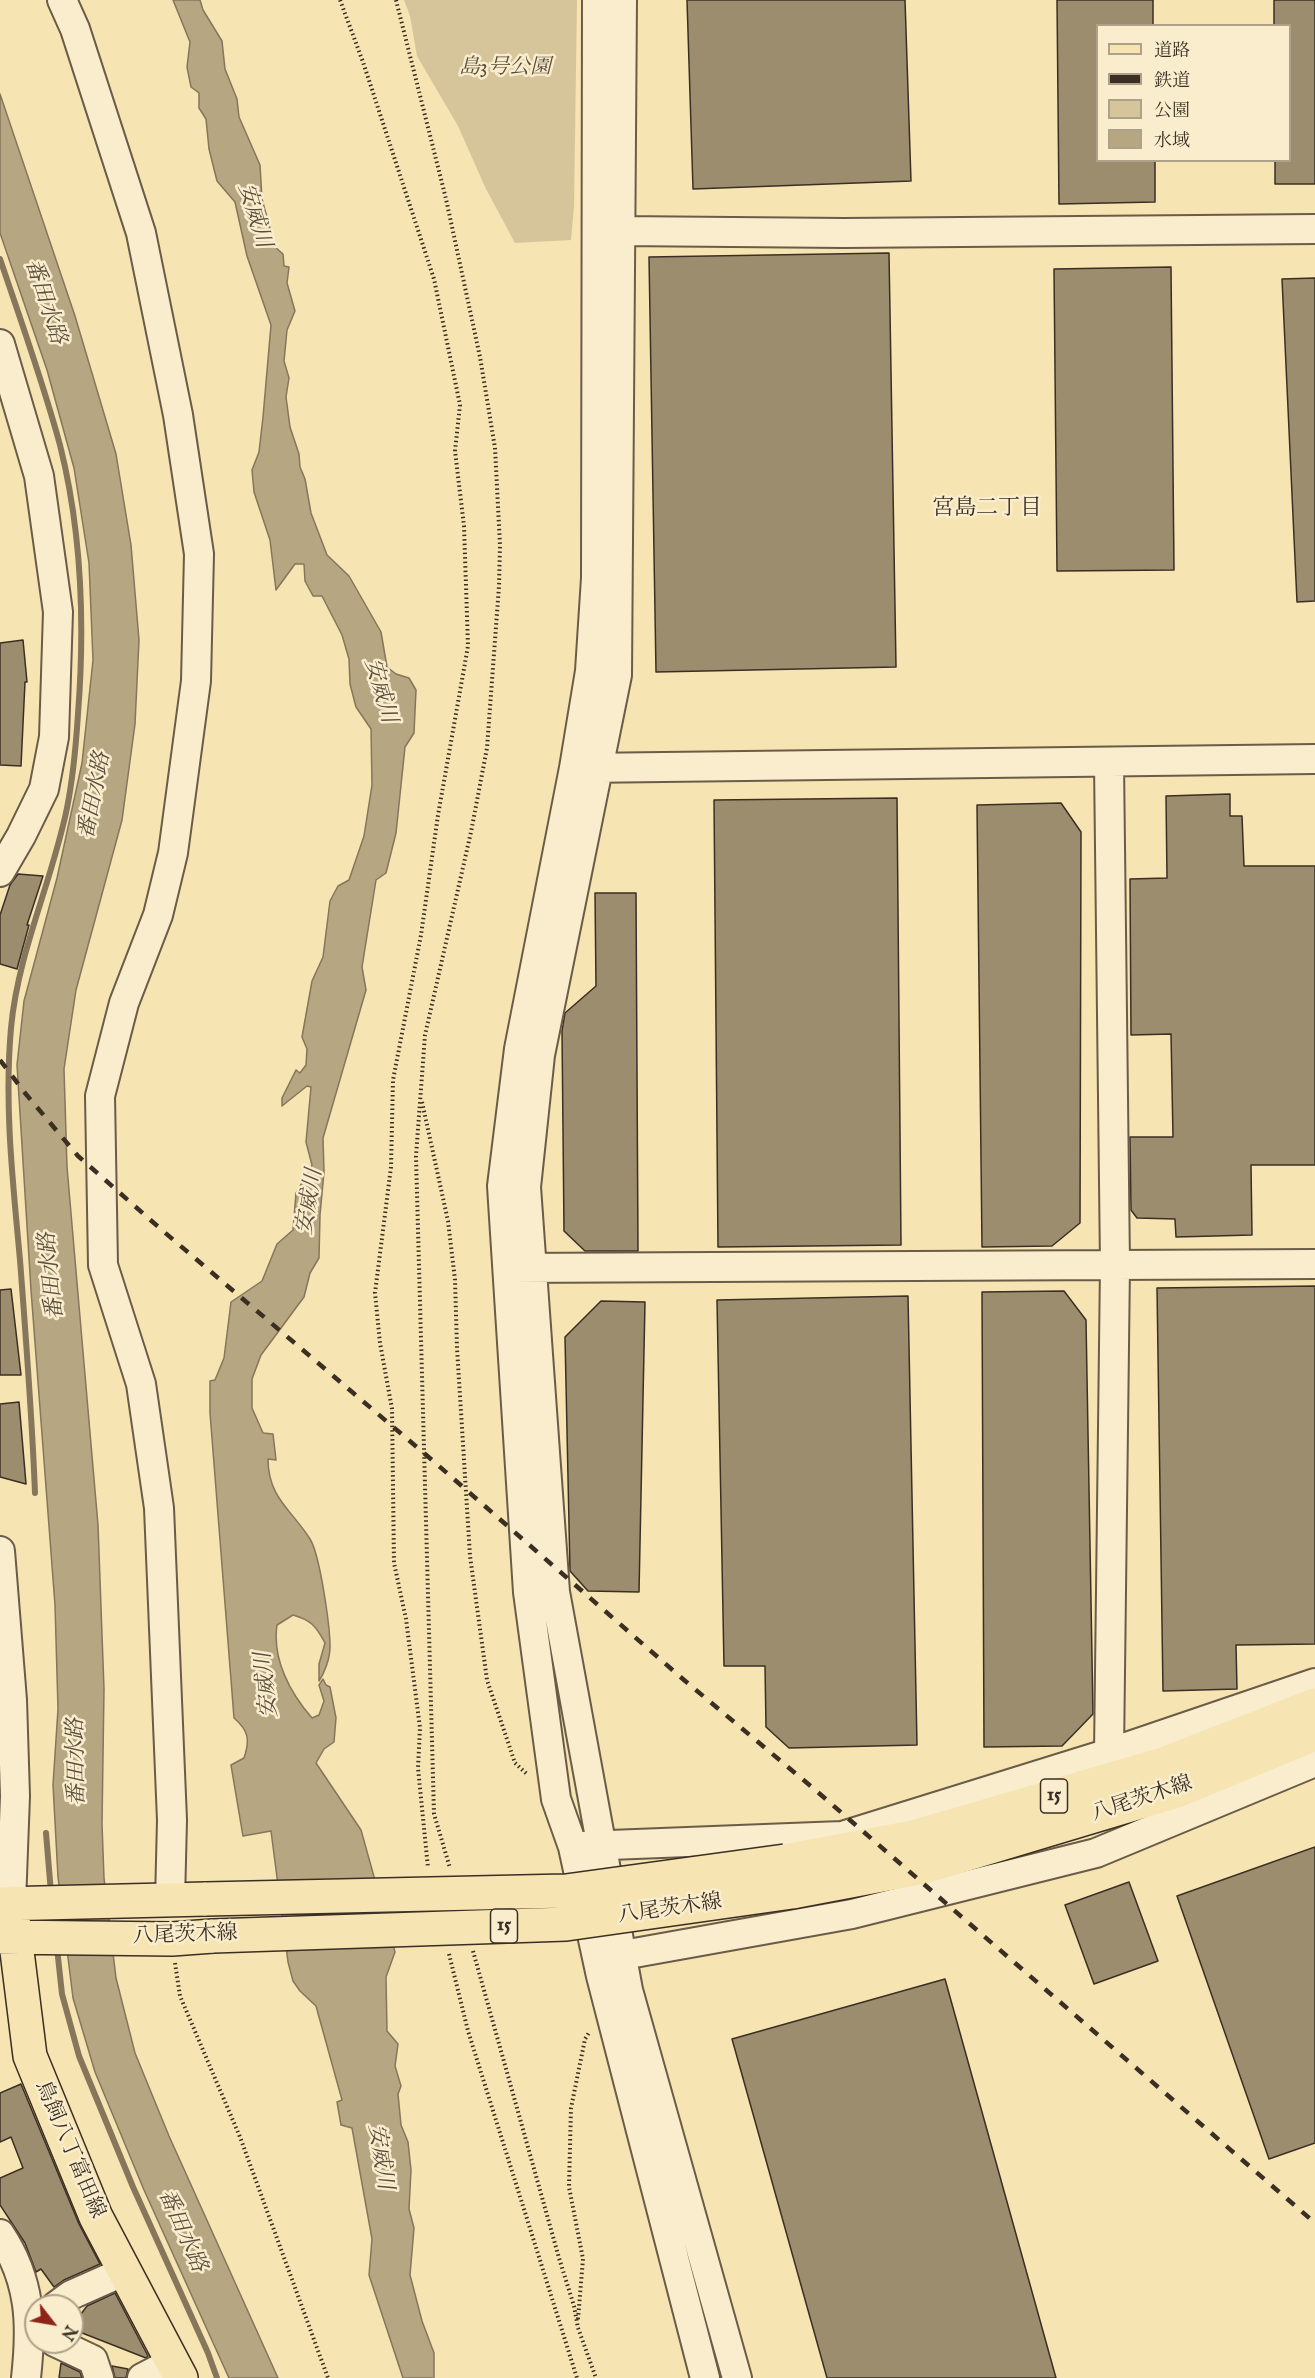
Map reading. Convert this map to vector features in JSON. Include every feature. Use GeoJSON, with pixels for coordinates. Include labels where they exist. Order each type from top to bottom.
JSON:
{"type":"FeatureCollection","features":[{"type":"Feature","properties":{"kind":"main road"},"geometry":{"type":"LineString","coordinates":[[1271,1723],[1315,1693]]}},
{"type":"Feature","properties":{"kind":"main road","name":"八尾茨木線"},"geometry":{"type":"LineString","coordinates":[[12,1903],[566,1891],[785,1861],[913,1837],[1166,1763],[1315,1705]]}},
{"type":"Feature","properties":{"kind":"main road","name":"八尾茨木線"},"geometry":{"type":"LineString","coordinates":[[15,1937],[157,1939],[566,1924],[792,1892],[924,1867],[1177,1791],[1315,1734]]}},
{"type":"Feature","properties":{"kind":"main road","name":"鳥飼八丁富田線"},"geometry":{"type":"LineString","coordinates":[[12,1903],[30,2056],[96,2217],[177,2370]]}},
{"type":"Feature","properties":{"kind":"street"},"geometry":{"type":"LineString","coordinates":[[62,0],[75,29],[141,233],[178,415],[199,554],[196,681],[173,853],[158,915],[124,1004],[100,1096],[103,1265],[141,1384],[159,1508],[172,1820],[155,1901]]}},
{"type":"Feature","properties":{"kind":"street"},"geometry":{"type":"LineString","coordinates":[[587,768],[596,578],[597,0]]}},
{"type":"Feature","properties":{"kind":"street"},"geometry":{"type":"LineString","coordinates":[[622,0],[617,675],[587,768],[519,1049],[502,1186],[519,1268],[555,1592],[628,1990],[736,2378]]}},
{"type":"Feature","properties":{"kind":"street"},"geometry":{"type":"LineString","coordinates":[[620,231],[844,233],[1315,229]]}},
{"type":"Feature","properties":{"kind":"street"},"geometry":{"type":"LineString","coordinates":[[0,344],[39,476],[58,612],[54,737],[44,789],[0,872]]}},
{"type":"Feature","properties":{"kind":"street"},"geometry":{"type":"LineString","coordinates":[[587,768],[1315,759]]}},
{"type":"Feature","properties":{"kind":"street"},"geometry":{"type":"LineString","coordinates":[[1109,763],[1115,1265],[1109,1753]]}},
{"type":"Feature","properties":{"kind":"street"},"geometry":{"type":"LineString","coordinates":[[519,1268],[1315,1264]]}},
{"type":"Feature","properties":{"kind":"street"},"geometry":{"type":"LineString","coordinates":[[519,1268],[528,1592],[556,1799],[573,1847],[608,2002],[705,2378]]}},
{"type":"Feature","properties":{"kind":"street"},"geometry":{"type":"LineString","coordinates":[[0,1551],[12,1700],[15,1796],[12,1903]]}},
{"type":"Feature","properties":{"kind":"street"},"geometry":{"type":"LineString","coordinates":[[573,1847],[842,1836],[1109,1753],[1315,1683]]}},
{"type":"Feature","properties":{"kind":"street"},"geometry":{"type":"LineString","coordinates":[[623,1955],[852,1914],[1096,1853],[1315,1762]]}},
{"type":"Feature","properties":{"kind":"street"},"geometry":{"type":"LineString","coordinates":[[0,2234],[13,2254],[26,2294]]}},
{"type":"Feature","properties":{"kind":"street"},"geometry":{"type":"LineString","coordinates":[[73,2294],[125,2271]]}},
{"type":"Feature","properties":{"kind":"street"},"geometry":{"type":"LineString","coordinates":[[26,2378],[32,2354]]}},
{"type":"Feature","properties":{"kind":"street"},"geometry":{"type":"LineString","coordinates":[[81,2354],[93,2360],[99,2378]]}},
{"type":"Feature","properties":{"kind":"street"},"geometry":{"type":"LineString","coordinates":[[142,2378],[177,2370]]}},
{"type":"Feature","properties":{"kind":"path"},"geometry":{"type":"LineString","coordinates":[[340,0],[363,62],[434,279],[460,405],[455,451],[464,526],[468,646],[438,815],[421,935],[393,1080],[391,1167],[375,1293],[380,1343],[392,1409],[394,1563],[406,1619],[420,1728],[418,1768],[429,1872]]}},
{"type":"Feature","properties":{"kind":"path"},"geometry":{"type":"LineString","coordinates":[[396,0],[446,199],[480,357],[495,448],[500,544],[486,748],[471,832],[425,1035],[416,1156],[434,1814],[450,1871]]}},
{"type":"Feature","properties":{"kind":"path"},"geometry":{"type":"LineString","coordinates":[[420,1095],[450,1233],[455,1280],[470,1556],[487,1680],[515,1763],[556,1799]]}},
{"type":"Feature","properties":{"kind":"path"},"geometry":{"type":"LineString","coordinates":[[157,1939],[240,2137],[328,2378]]}},
{"type":"Feature","properties":{"kind":"path"},"geometry":{"type":"LineString","coordinates":[[473,1951],[574,2306],[578,2328],[596,2378]]}},
{"type":"Feature","properties":{"kind":"path"},"geometry":{"type":"LineString","coordinates":[[448,1952],[468,2031],[577,2378]]}},
{"type":"Feature","properties":{"kind":"path"},"geometry":{"type":"LineString","coordinates":[[578,2328],[583,2259],[569,2187],[572,2108],[585,2039],[608,2002]]}},
{"type":"Feature","properties":{"kind":"green space","name":"島3号公園"},"geometry":{"type":"Polygon","coordinates":[[[404,0],[577,0],[574,207],[571,240],[515,243],[486,189],[458,126],[417,56],[410,16],[404,0]]]}},
{"type":"Feature","properties":{"kind":"water","name":"安威川"},"geometry":{"type":"Polygon","coordinates":[[[173,0],[200,0],[203,10],[222,41],[225,69],[237,99],[239,117],[260,165],[262,199],[275,247],[283,254],[284,266],[289,267],[287,283],[295,311],[287,330],[284,361],[289,378],[286,397],[290,427],[299,454],[311,513],[327,555],[349,576],[381,632],[387,667],[396,674],[409,678],[416,690],[414,733],[405,747],[396,833],[386,873],[376,880],[362,967],[366,990],[323,1138],[324,1172],[319,1258],[310,1273],[304,1297],[261,1355],[252,1379],[252,1408],[263,1433],[273,1434],[276,1460],[268,1459],[272,1484],[282,1503],[314,1547],[324,1591],[328,1624],[329,1656],[319,1681],[319,1664],[325,1643],[316,1628],[304,1619],[293,1615],[277,1625],[276,1638],[280,1663],[290,1687],[312,1718],[319,1715],[324,1701],[319,1685],[323,1679],[330,1687],[336,1718],[334,1742],[324,1749],[316,1763],[361,1830],[395,1952],[386,1977],[387,2031],[398,2044],[395,2066],[401,2086],[398,2094],[401,2125],[408,2142],[411,2170],[409,2209],[414,2228],[410,2275],[422,2321],[434,2353],[434,2378],[403,2378],[369,2275],[372,2239],[352,2128],[341,2125],[337,2102],[342,2100],[316,2006],[293,1981],[288,1962],[271,1831],[243,1836],[231,1765],[244,1758],[247,1736],[243,1727],[234,1718],[210,1413],[210,1381],[215,1380],[224,1358],[231,1302],[262,1281],[277,1244],[293,1230],[296,1193],[312,1165],[306,1142],[311,1087],[307,1086],[282,1106],[282,1098],[296,1070],[300,1073],[306,1065],[307,1049],[302,1037],[312,981],[323,957],[330,901],[338,886],[349,880],[364,836],[372,785],[371,729],[356,707],[350,684],[349,659],[342,635],[322,596],[313,596],[305,581],[304,564],[295,564],[276,590],[270,540],[254,492],[252,470],[259,452],[271,325],[247,256],[235,202],[217,181],[209,149],[206,119],[199,108],[199,93],[191,87],[187,67],[190,42],[173,0]]]}},
{"type":"Feature","properties":{"kind":"water","name":"番田水路"},"geometry":{"type":"Polygon","coordinates":[[[0,94],[75,316],[116,454],[131,545],[139,640],[135,724],[122,820],[76,990],[64,1069],[67,1167],[98,1525],[104,1689],[102,1824],[104,1878],[116,1978],[135,2053],[169,2136],[278,2378],[229,2378],[144,2190],[95,2072],[73,1998],[58,1877],[53,1785],[58,1709],[55,1605],[31,1290],[17,1065],[24,1001],[57,878],[82,763],[93,660],[89,563],[74,468],[47,370],[0,233],[0,94]]]}},
{"type":"Feature","properties":{"kind":"building"},"geometry":{"type":"Polygon","coordinates":[[[687,0],[905,0],[911,181],[693,189],[687,0]]]}},
{"type":"Feature","properties":{"kind":"building"},"geometry":{"type":"Polygon","coordinates":[[[1057,0],[1153,0],[1153,24],[1096,24],[1096,162],[1155,162],[1155,202],[1059,204],[1057,0]]]}},
{"type":"Feature","properties":{"kind":"building"},"geometry":{"type":"Polygon","coordinates":[[[1274,0],[1315,0],[1315,184],[1275,184],[1275,162],[1291,162],[1291,24],[1274,24],[1274,0]]]}},
{"type":"Feature","properties":{"kind":"building"},"geometry":{"type":"Polygon","coordinates":[[[889,253],[896,667],[656,672],[649,257],[889,253]]]}},
{"type":"Feature","properties":{"kind":"building"},"geometry":{"type":"Polygon","coordinates":[[[1171,267],[1174,570],[1057,571],[1054,269],[1171,267]]]}},
{"type":"Feature","properties":{"kind":"building"},"geometry":{"type":"Polygon","coordinates":[[[1315,278],[1315,601],[1297,602],[1282,279],[1315,278]]]}},
{"type":"Feature","properties":{"kind":"building"},"geometry":{"type":"Polygon","coordinates":[[[23,640],[27,682],[25,682],[21,766],[0,765],[0,643],[23,640]]]}},
{"type":"Feature","properties":{"kind":"building"},"geometry":{"type":"Polygon","coordinates":[[[1230,794],[1230,816],[1242,816],[1244,866],[1315,866],[1315,1165],[1251,1165],[1252,1235],[1176,1237],[1175,1219],[1137,1218],[1131,1210],[1130,1137],[1173,1137],[1171,1034],[1131,1035],[1130,879],[1167,878],[1166,796],[1230,794]]]}},
{"type":"Feature","properties":{"kind":"building"},"geometry":{"type":"Polygon","coordinates":[[[897,798],[901,1245],[718,1247],[714,800],[897,798]]]}},
{"type":"Feature","properties":{"kind":"building"},"geometry":{"type":"Polygon","coordinates":[[[1061,803],[1081,832],[1080,1223],[1052,1246],[982,1247],[977,805],[1061,803]]]}},
{"type":"Feature","properties":{"kind":"building"},"geometry":{"type":"Polygon","coordinates":[[[18,874],[43,876],[27,925],[29,925],[17,969],[0,964],[0,915],[10,885],[18,874]]]}},
{"type":"Feature","properties":{"kind":"building"},"geometry":{"type":"Polygon","coordinates":[[[595,893],[636,893],[638,1251],[585,1251],[564,1231],[562,1031],[565,1013],[596,986],[595,893]]]}},
{"type":"Feature","properties":{"kind":"building"},"geometry":{"type":"Polygon","coordinates":[[[1315,1286],[1315,1644],[1236,1645],[1237,1689],[1163,1691],[1157,1288],[1315,1286]]]}},
{"type":"Feature","properties":{"kind":"building"},"geometry":{"type":"Polygon","coordinates":[[[11,1289],[21,1375],[0,1375],[0,1290],[11,1289]]]}},
{"type":"Feature","properties":{"kind":"building"},"geometry":{"type":"Polygon","coordinates":[[[1064,1291],[1086,1320],[1093,1714],[1062,1746],[984,1747],[982,1292],[1064,1291]]]}},
{"type":"Feature","properties":{"kind":"building"},"geometry":{"type":"Polygon","coordinates":[[[908,1296],[917,1745],[789,1748],[766,1727],[765,1666],[724,1666],[717,1300],[908,1296]]]}},
{"type":"Feature","properties":{"kind":"building"},"geometry":{"type":"Polygon","coordinates":[[[601,1301],[645,1302],[639,1592],[588,1591],[570,1571],[565,1337],[601,1301]]]}},
{"type":"Feature","properties":{"kind":"building"},"geometry":{"type":"Polygon","coordinates":[[[19,1402],[26,1484],[0,1477],[0,1404],[19,1402]]]}},
{"type":"Feature","properties":{"kind":"building"},"geometry":{"type":"Polygon","coordinates":[[[1315,1847],[1315,2143],[1269,2159],[1177,1896],[1315,1847]]]}},
{"type":"Feature","properties":{"kind":"building"},"geometry":{"type":"Polygon","coordinates":[[[1129,1882],[1158,1961],[1094,1984],[1065,1905],[1129,1882]]]}},
{"type":"Feature","properties":{"kind":"building"},"geometry":{"type":"Polygon","coordinates":[[[945,1979],[1056,2378],[827,2378],[732,2039],[945,1979]]]}},
{"type":"Feature","properties":{"kind":"building"},"geometry":{"type":"Polygon","coordinates":[[[21,2084],[79,2224],[100,2264],[54,2287],[41,2269],[36,2272],[25,2243],[0,2205],[0,2178],[23,2168],[11,2137],[0,2142],[0,2093],[21,2084]]]}},
{"type":"Feature","properties":{"kind":"building"},"geometry":{"type":"Polygon","coordinates":[[[115,2293],[148,2356],[146,2358],[84,2334],[84,2310],[87,2306],[115,2293]]]}},
{"type":"Feature","properties":{"kind":"building"},"geometry":{"type":"Polygon","coordinates":[[[61,2363],[80,2372],[82,2378],[59,2378],[61,2363]]]}},
{"type":"Feature","properties":{"kind":"building"},"geometry":{"type":"Polygon","coordinates":[[[112,2366],[128,2369],[126,2378],[115,2378],[112,2366]]]}},
{"type":"Feature","properties":{"kind":"waterway"},"geometry":{"type":"LineString","coordinates":[[0,259],[60,445],[73,512],[81,613],[78,714],[69,797],[61,836],[21,972],[11,1028],[9,1057],[10,1144],[27,1347],[35,1493]]}},
{"type":"Feature","properties":{"kind":"waterway"},"geometry":{"type":"LineString","coordinates":[[46,1833],[51,1893]]}},
{"type":"Feature","properties":{"kind":"waterway"},"geometry":{"type":"LineString","coordinates":[[57,1948],[62,1994],[79,2056],[133,2187],[208,2353],[217,2378]]}},
{"type":"Feature","properties":{"kind":"railway"},"geometry":{"type":"LineString","coordinates":[[0,1060],[78,1156],[1315,2223]]}},
{"type":"Feature","properties":{"kind":"district","name":"宮島二丁目"},"geometry":{"type":"Point","coordinates":[987,509]}}]}
